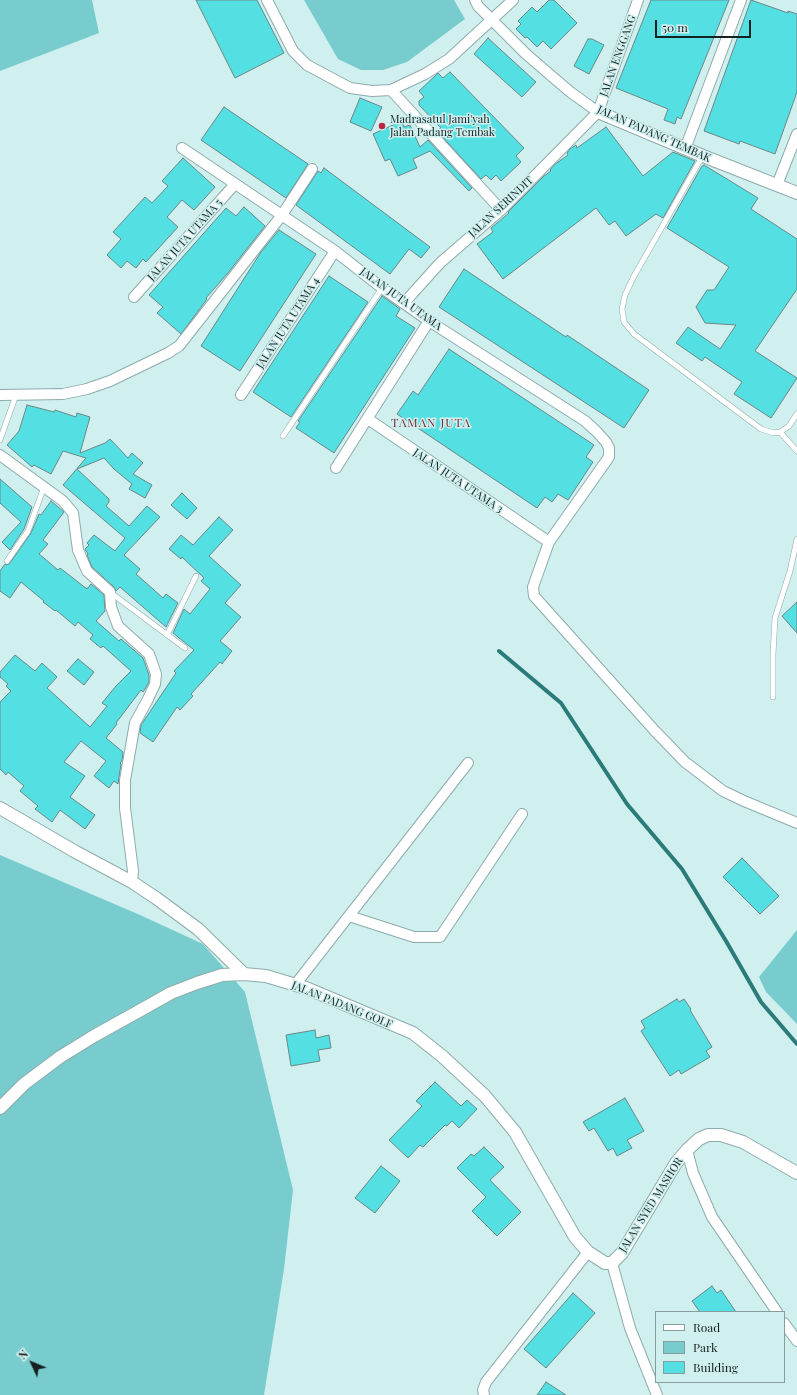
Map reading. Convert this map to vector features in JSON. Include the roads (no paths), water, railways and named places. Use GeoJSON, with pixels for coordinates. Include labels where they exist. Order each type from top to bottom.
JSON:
{"type":"FeatureCollection","features":[{"type":"Feature","properties":{"kind":"street"},"geometry":{"type":"LineString","coordinates":[[267,0],[293,51],[307,65],[350,88],[372,90],[391,90],[425,74],[450,59],[513,0]]}},
{"type":"Feature","properties":{"kind":"street","name":"JALAN PADANG TEMBAK"},"geometry":{"type":"LineString","coordinates":[[475,0],[492,20],[531,59],[598,112],[685,149],[797,193]]}},
{"type":"Feature","properties":{"kind":"street","name":"JALAN ENGGANG"},"geometry":{"type":"LineString","coordinates":[[598,112],[638,0]]}},
{"type":"Feature","properties":{"kind":"street"},"geometry":{"type":"LineString","coordinates":[[685,149],[742,0]]}},
{"type":"Feature","properties":{"kind":"street"},"geometry":{"type":"LineString","coordinates":[[391,90],[501,210]]}},
{"type":"Feature","properties":{"kind":"street","name":"JALAN SERINDIT"},"geometry":{"type":"LineString","coordinates":[[404,303],[440,263],[501,210],[598,112]]}},
{"type":"Feature","properties":{"kind":"street"},"geometry":{"type":"LineString","coordinates":[[777,185],[797,134]]}},
{"type":"Feature","properties":{"kind":"street","name":"JALAN JUTA UTAMA"},"geometry":{"type":"LineString","coordinates":[[182,148],[335,251],[382,288],[429,321],[585,421],[597,432],[609,448],[609,457],[549,542]]}},
{"type":"Feature","properties":{"kind":"street"},"geometry":{"type":"LineString","coordinates":[[0,395],[63,394],[87,389],[110,381],[168,353],[179,346],[282,215],[312,169]]}},
{"type":"Feature","properties":{"kind":"street","name":"JALAN JUTA UTAMA 5"},"geometry":{"type":"LineString","coordinates":[[134,296],[235,184]]}},
{"type":"Feature","properties":{"kind":"street","name":"JALAN JUTA UTAMA 4"},"geometry":{"type":"LineString","coordinates":[[241,394],[335,251]]}},
{"type":"Feature","properties":{"kind":"street"},"geometry":{"type":"LineString","coordinates":[[336,468],[429,321]]}},
{"type":"Feature","properties":{"kind":"street","name":"JALAN JUTA UTAMA 3"},"geometry":{"type":"LineString","coordinates":[[368,419],[549,542]]}},
{"type":"Feature","properties":{"kind":"street"},"geometry":{"type":"LineString","coordinates":[[0,455],[63,501],[73,513],[78,550],[87,571],[110,592],[111,607],[118,626],[149,654],[156,674],[148,699],[135,723],[125,780],[125,808],[133,871],[132,882]]}},
{"type":"Feature","properties":{"kind":"street"},"geometry":{"type":"LineString","coordinates":[[549,542],[533,587],[534,596],[539,602],[655,731],[685,762],[723,790],[744,801],[797,823]]}},
{"type":"Feature","properties":{"kind":"street"},"geometry":{"type":"LineString","coordinates":[[295,985],[468,764]]}},
{"type":"Feature","properties":{"kind":"street"},"geometry":{"type":"LineString","coordinates":[[0,808],[74,852],[132,882],[156,898],[198,929],[244,974]]}},
{"type":"Feature","properties":{"kind":"street"},"geometry":{"type":"LineString","coordinates":[[349,916],[414,937],[440,937],[522,814]]}},
{"type":"Feature","properties":{"kind":"street","name":"JALAN PADANG GOLF"},"geometry":{"type":"LineString","coordinates":[[0,1108],[24,1084],[60,1057],[94,1036],[171,993],[222,975],[244,974],[266,976],[295,985],[413,1034],[442,1056],[486,1096],[514,1132],[575,1237],[588,1252],[605,1263],[612,1263]]}},
{"type":"Feature","properties":{"kind":"street","name":"JALAN SYED MASHOR"},"geometry":{"type":"LineString","coordinates":[[612,1263],[622,1253],[676,1163],[686,1150],[699,1139],[708,1135],[721,1135],[743,1142],[797,1173]]}},
{"type":"Feature","properties":{"kind":"street"},"geometry":{"type":"LineString","coordinates":[[686,1150],[693,1173],[712,1217],[776,1311]]}},
{"type":"Feature","properties":{"kind":"street"},"geometry":{"type":"LineString","coordinates":[[484,1395],[483,1390],[486,1382],[588,1252]]}},
{"type":"Feature","properties":{"kind":"street"},"geometry":{"type":"LineString","coordinates":[[612,1263],[630,1328],[658,1395]]}},
{"type":"Feature","properties":{"kind":"street"},"geometry":{"type":"LineString","coordinates":[[785,1323],[797,1341]]}},
{"type":"Feature","properties":{"kind":"lane"},"geometry":{"type":"LineString","coordinates":[[703,156],[634,276],[625,295],[622,310],[624,322],[634,334],[761,429],[774,433],[780,432],[790,426],[797,414]]}},
{"type":"Feature","properties":{"kind":"lane"},"geometry":{"type":"LineString","coordinates":[[283,436],[382,288]]}},
{"type":"Feature","properties":{"kind":"lane"},"geometry":{"type":"LineString","coordinates":[[0,440],[16,395]]}},
{"type":"Feature","properties":{"kind":"lane"},"geometry":{"type":"LineString","coordinates":[[780,432],[797,451]]}},
{"type":"Feature","properties":{"kind":"lane"},"geometry":{"type":"LineString","coordinates":[[7,561],[28,531],[44,487]]}},
{"type":"Feature","properties":{"kind":"lane"},"geometry":{"type":"LineString","coordinates":[[773,697],[772,654],[775,618],[790,571],[797,539]]}},
{"type":"Feature","properties":{"kind":"lane"},"geometry":{"type":"LineString","coordinates":[[790,571],[797,574]]}},
{"type":"Feature","properties":{"kind":"lane"},"geometry":{"type":"LineString","coordinates":[[167,635],[196,576]]}},
{"type":"Feature","properties":{"kind":"lane"},"geometry":{"type":"LineString","coordinates":[[110,592],[185,648]]}},
{"type":"Feature","properties":{"kind":"waterway"},"geometry":{"type":"LineString","coordinates":[[499,651],[561,703],[627,804],[682,869],[761,1002],[797,1044]]}},
{"type":"Feature","properties":{"kind":"place","name":"Madrasatul Jami'yah Jalan Padang Tembak"},"geometry":{"type":"Point","coordinates":[382,126]}},
{"type":"Feature","properties":{"kind":"district","name":"TAMAN JUTA"},"geometry":{"type":"Point","coordinates":[431,423]}}]}
